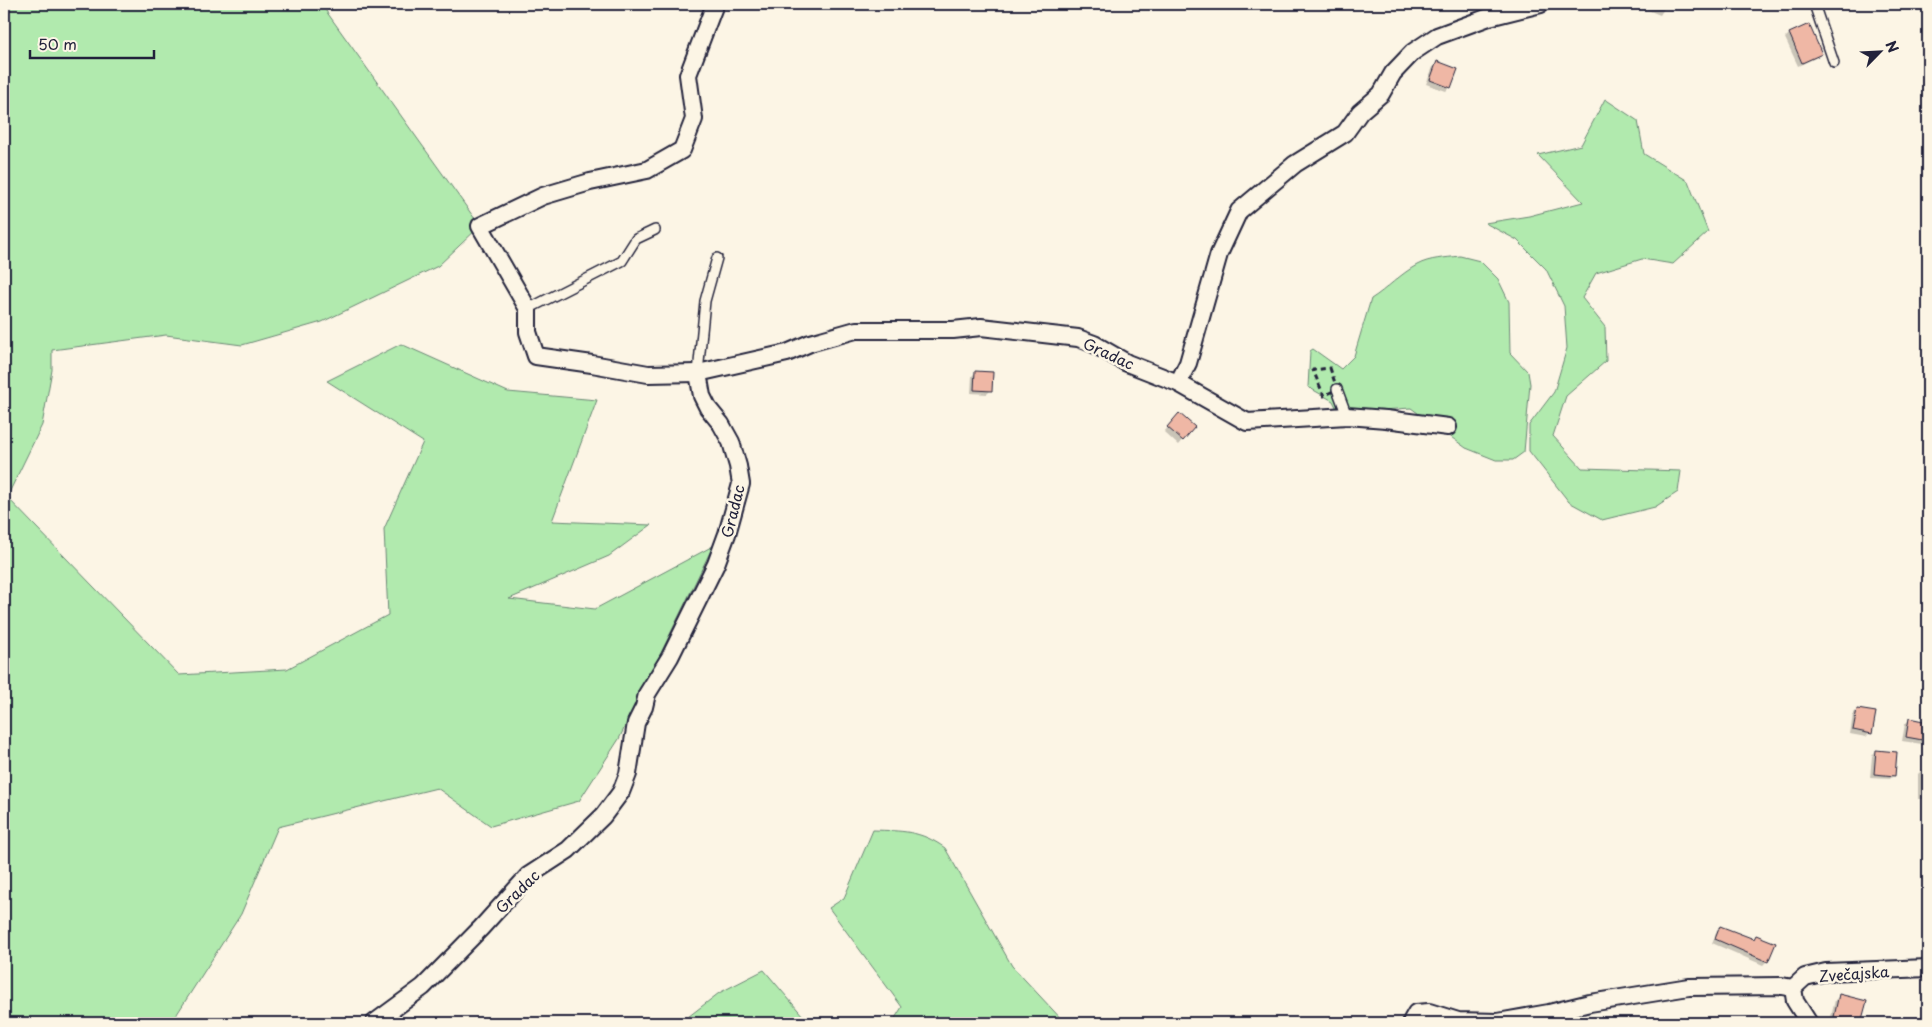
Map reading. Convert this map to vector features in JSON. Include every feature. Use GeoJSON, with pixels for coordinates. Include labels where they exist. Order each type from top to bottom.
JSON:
{"type":"FeatureCollection","features":[{"type":"Feature","properties":{"kind":"street"},"geometry":{"type":"LineString","coordinates":[[698,373],[648,374],[536,356],[528,332],[528,308],[480,226],[543,196],[590,182],[647,170],[682,150],[694,119],[688,75],[715,4]]}},
{"type":"Feature","properties":{"kind":"street"},"geometry":{"type":"LineString","coordinates":[[1178,383],[1191,354],[1220,254],[1239,211],[1295,164],[1345,133],[1360,112],[1381,94],[1392,73],[1413,52],[1437,36],[1489,17],[1541,4]]}},
{"type":"Feature","properties":{"kind":"street","name":"Gradac"},"geometry":{"type":"LineString","coordinates":[[374,1023],[423,987],[481,928],[528,876],[568,850],[603,816],[621,792],[628,774],[636,724],[644,707],[647,694],[670,657],[716,564],[727,534],[741,484],[731,442],[702,396],[698,373],[787,353],[810,343],[856,330],[953,330],[982,327],[1078,338],[1094,344],[1127,363],[1178,383],[1247,422],[1347,416],[1386,418],[1448,427]]}},
{"type":"Feature","properties":{"kind":"street","name":"Zvečajska"},"geometry":{"type":"LineString","coordinates":[[1793,988],[1805,977],[1826,972],[1928,968]]}},
{"type":"Feature","properties":{"kind":"street"},"geometry":{"type":"LineString","coordinates":[[1414,1023],[1412,1020],[1416,1013],[1429,1012],[1458,1021],[1498,1022],[1549,1013],[1590,1003],[1689,987],[1782,986],[1793,988],[1795,1001],[1809,1023]]}},
{"type":"Feature","properties":{"kind":"lane"},"geometry":{"type":"LineString","coordinates":[[1814,4],[1834,63]]}},
{"type":"Feature","properties":{"kind":"lane"},"geometry":{"type":"LineString","coordinates":[[528,308],[622,261],[636,240],[655,230]]}},
{"type":"Feature","properties":{"kind":"lane"},"geometry":{"type":"LineString","coordinates":[[698,373],[705,301],[717,258]]}},
{"type":"Feature","properties":{"kind":"lane"},"geometry":{"type":"LineString","coordinates":[[1337,389],[1347,416]]}},
{"type":"Feature","properties":{"kind":"path"},"geometry":{"type":"LineString","coordinates":[[1330,368],[1337,389],[1324,396],[1313,370],[1330,368]]}},
{"type":"Feature","properties":{"kind":"green space"},"geometry":{"type":"Polygon","coordinates":[[[4,4],[321,4],[480,226],[438,266],[322,322],[242,345],[166,335],[52,350],[52,370],[42,425],[7,497],[179,675],[287,669],[388,615],[384,529],[423,442],[327,381],[401,344],[508,392],[597,400],[552,521],[651,525],[609,556],[509,599],[595,609],[713,546],[619,739],[579,801],[491,826],[437,788],[278,827],[241,914],[177,1014],[174,1023],[4,1023],[4,4]]]}},
{"type":"Feature","properties":{"kind":"green space"},"geometry":{"type":"Polygon","coordinates":[[[1605,99],[1638,121],[1644,154],[1688,181],[1708,232],[1673,264],[1642,259],[1596,273],[1582,298],[1605,327],[1606,361],[1566,396],[1553,436],[1582,468],[1681,471],[1678,492],[1655,507],[1602,520],[1569,502],[1529,451],[1529,425],[1554,392],[1567,348],[1564,306],[1546,269],[1517,240],[1485,223],[1529,216],[1583,202],[1538,155],[1581,145],[1605,99]]]}},
{"type":"Feature","properties":{"kind":"green space"},"geometry":{"type":"Polygon","coordinates":[[[1460,256],[1480,261],[1498,279],[1509,302],[1510,353],[1528,372],[1530,384],[1524,452],[1513,460],[1496,460],[1466,448],[1411,408],[1339,413],[1333,401],[1308,387],[1310,351],[1313,349],[1341,369],[1354,356],[1371,299],[1417,265],[1432,260],[1460,256]]]}},
{"type":"Feature","properties":{"kind":"green space"},"geometry":{"type":"Polygon","coordinates":[[[873,830],[902,831],[919,835],[945,848],[1012,966],[1065,1023],[892,1023],[902,1007],[829,908],[844,898],[873,830]]]}},
{"type":"Feature","properties":{"kind":"green space"},"geometry":{"type":"Polygon","coordinates":[[[764,970],[809,1023],[694,1023],[688,1017],[719,993],[764,970]]]}},
{"type":"Feature","properties":{"kind":"building"},"geometry":{"type":"Polygon","coordinates":[[[1809,24],[1822,54],[1802,63],[1789,33],[1809,24]]]}},
{"type":"Feature","properties":{"kind":"building"},"geometry":{"type":"Polygon","coordinates":[[[1437,61],[1458,69],[1451,88],[1430,80],[1437,61]]]}},
{"type":"Feature","properties":{"kind":"building"},"geometry":{"type":"Polygon","coordinates":[[[975,371],[993,372],[992,391],[974,390],[975,371]]]}},
{"type":"Feature","properties":{"kind":"building"},"geometry":{"type":"Polygon","coordinates":[[[1179,413],[1195,427],[1183,441],[1167,427],[1179,413]]]}},
{"type":"Feature","properties":{"kind":"building"},"geometry":{"type":"Polygon","coordinates":[[[1857,709],[1876,712],[1872,734],[1853,730],[1857,709]]]}},
{"type":"Feature","properties":{"kind":"building"},"geometry":{"type":"Polygon","coordinates":[[[1909,718],[1928,722],[1928,741],[1906,737],[1909,718]]]}},
{"type":"Feature","properties":{"kind":"building"},"geometry":{"type":"Polygon","coordinates":[[[1876,750],[1897,752],[1895,776],[1874,774],[1876,750]]]}},
{"type":"Feature","properties":{"kind":"building"},"geometry":{"type":"Polygon","coordinates":[[[1720,926],[1754,939],[1756,935],[1776,943],[1768,962],[1715,939],[1720,926]]]}},
{"type":"Feature","properties":{"kind":"building"},"geometry":{"type":"Polygon","coordinates":[[[1839,994],[1867,1001],[1861,1023],[1834,1017],[1839,994]]]}}]}
